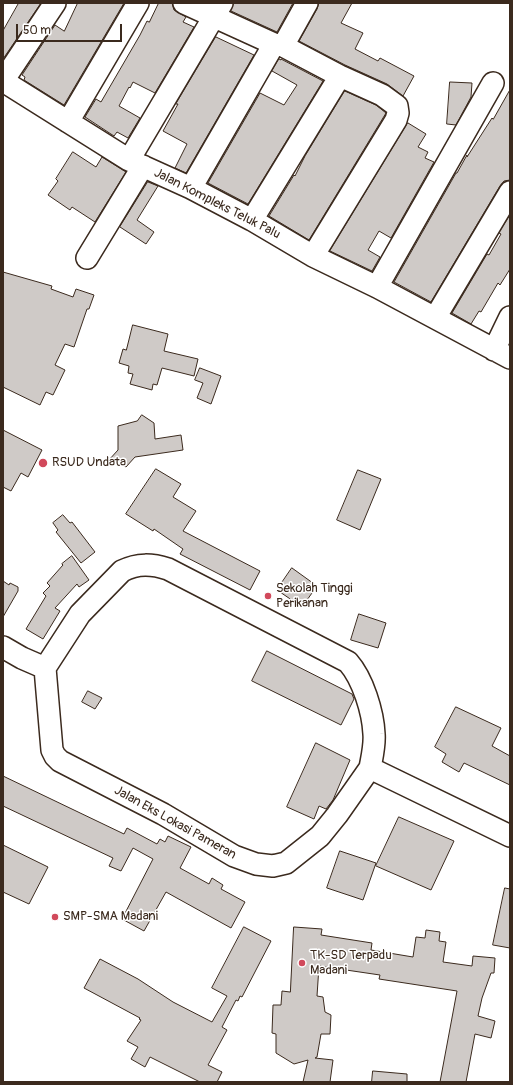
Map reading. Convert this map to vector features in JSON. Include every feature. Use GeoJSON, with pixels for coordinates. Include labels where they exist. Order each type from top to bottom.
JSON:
{"type":"FeatureCollection","features":[{"type":"Feature","properties":{"kind":"street","name":"Jalan Kompleks Teluk Palu"},"geometry":{"type":"LineString","coordinates":[[55,3],[3,81],[136,163],[191,188],[252,220],[313,256],[377,287],[502,354]]}},
{"type":"Feature","properties":{"kind":"street"},"geometry":{"type":"LineString","coordinates":[[68,122],[138,3]]}},
{"type":"Feature","properties":{"kind":"street"},"geometry":{"type":"LineString","coordinates":[[184,3],[218,10],[278,45],[340,76],[382,94],[397,106],[398,113],[387,136],[313,256]]}},
{"type":"Feature","properties":{"kind":"street"},"geometry":{"type":"LineString","coordinates":[[191,188],[278,45],[307,3]]}},
{"type":"Feature","properties":{"kind":"street"},"geometry":{"type":"LineString","coordinates":[[87,258],[218,10]]}},
{"type":"Feature","properties":{"kind":"street"},"geometry":{"type":"LineString","coordinates":[[252,220],[340,76]]}},
{"type":"Feature","properties":{"kind":"street"},"geometry":{"type":"LineString","coordinates":[[377,287],[493,83]]}},
{"type":"Feature","properties":{"kind":"street"},"geometry":{"type":"LineString","coordinates":[[435,318],[510,192]]}},
{"type":"Feature","properties":{"kind":"street"},"geometry":{"type":"LineString","coordinates":[[502,354],[510,317]]}},
{"type":"Feature","properties":{"kind":"street","name":"Jalan Eks Lokasi Pameran"},"geometry":{"type":"LineString","coordinates":[[141,564],[156,565],[168,569],[348,662],[355,669],[360,679],[372,721],[374,735],[370,768],[337,815],[320,836],[286,863],[273,866],[256,864],[234,856],[163,814],[60,761],[52,750],[45,668],[80,614],[122,571],[141,564]]}},
{"type":"Feature","properties":{"kind":"street"},"geometry":{"type":"LineString","coordinates":[[3,647],[22,658],[45,668]]}},
{"type":"Feature","properties":{"kind":"street"},"geometry":{"type":"LineString","coordinates":[[370,768],[510,836]]}},
{"type":"Feature","properties":{"kind":"building"},"geometry":{"type":"Polygon","coordinates":[[[19,3],[41,3],[3,59],[3,31],[19,3]]]}},
{"type":"Feature","properties":{"kind":"building"},"geometry":{"type":"Polygon","coordinates":[[[78,3],[124,3],[64,105],[24,80],[25,77],[22,75],[55,25],[64,31],[78,3]]]}},
{"type":"Feature","properties":{"kind":"building"},"geometry":{"type":"Polygon","coordinates":[[[159,3],[172,3],[174,10],[186,17],[183,22],[194,27],[155,93],[133,82],[130,88],[129,87],[119,106],[140,118],[128,138],[117,132],[114,136],[85,117],[96,99],[101,102],[147,21],[149,22],[159,3]]]}},
{"type":"Feature","properties":{"kind":"building"},"geometry":{"type":"Polygon","coordinates":[[[234,3],[293,3],[277,32],[231,11],[234,3]]]}},
{"type":"Feature","properties":{"kind":"building"},"geometry":{"type":"Polygon","coordinates":[[[319,3],[352,3],[341,23],[363,33],[355,49],[378,61],[380,58],[414,76],[403,96],[387,84],[345,65],[299,41],[319,3]]]}},
{"type":"Feature","properties":{"kind":"building"},"geometry":{"type":"Polygon","coordinates":[[[216,37],[254,55],[186,173],[175,168],[187,144],[163,131],[178,104],[176,104],[216,37]]]}},
{"type":"Feature","properties":{"kind":"building"},"geometry":{"type":"Polygon","coordinates":[[[279,59],[323,81],[248,204],[208,183],[260,93],[284,105],[297,85],[272,71],[279,59]]]}},
{"type":"Feature","properties":{"kind":"building"},"geometry":{"type":"Polygon","coordinates":[[[450,82],[472,83],[471,97],[456,125],[447,124],[450,82]]]}},
{"type":"Feature","properties":{"kind":"building"},"geometry":{"type":"Polygon","coordinates":[[[510,90],[510,180],[504,181],[500,186],[431,302],[394,282],[456,173],[492,118],[493,119],[510,90]]]}},
{"type":"Feature","properties":{"kind":"building"},"geometry":{"type":"Polygon","coordinates":[[[345,91],[376,105],[386,113],[309,240],[269,216],[294,175],[295,176],[305,156],[345,91]]]}},
{"type":"Feature","properties":{"kind":"building"},"geometry":{"type":"Polygon","coordinates":[[[408,123],[426,134],[418,147],[428,152],[425,158],[434,162],[391,238],[379,231],[368,250],[380,257],[372,271],[330,251],[408,123]]]}},
{"type":"Feature","properties":{"kind":"building"},"geometry":{"type":"Polygon","coordinates":[[[73,152],[96,167],[102,157],[126,172],[95,222],[72,207],[70,210],[48,195],[58,181],[56,179],[73,152]]]}},
{"type":"Feature","properties":{"kind":"building"},"geometry":{"type":"Polygon","coordinates":[[[148,182],[158,186],[137,220],[154,232],[146,244],[120,227],[148,182]]]}},
{"type":"Feature","properties":{"kind":"building"},"geometry":{"type":"Polygon","coordinates":[[[510,215],[510,269],[500,285],[498,283],[481,312],[479,311],[471,324],[452,313],[487,254],[489,255],[501,234],[499,233],[510,215]]]}},
{"type":"Feature","properties":{"kind":"building"},"geometry":{"type":"Polygon","coordinates":[[[3,272],[52,286],[51,289],[73,297],[76,289],[94,295],[89,309],[87,309],[74,347],[65,344],[55,365],[65,370],[53,395],[46,392],[40,405],[3,387],[3,272]]]}},
{"type":"Feature","properties":{"kind":"building"},"geometry":{"type":"Polygon","coordinates":[[[133,325],[168,334],[164,351],[198,359],[194,376],[162,368],[157,385],[153,384],[152,390],[130,384],[133,374],[128,373],[129,366],[119,363],[123,349],[126,350],[133,325]]]}},
{"type":"Feature","properties":{"kind":"building"},"geometry":{"type":"Polygon","coordinates":[[[200,368],[221,376],[211,404],[197,398],[203,383],[195,380],[200,368]]]}},
{"type":"Feature","properties":{"kind":"building"},"geometry":{"type":"Polygon","coordinates":[[[142,415],[154,423],[155,439],[181,435],[183,450],[135,457],[126,467],[116,460],[108,461],[118,450],[118,426],[137,421],[142,415]]]}},
{"type":"Feature","properties":{"kind":"building"},"geometry":{"type":"Polygon","coordinates":[[[3,430],[42,450],[28,477],[21,473],[11,491],[3,487],[3,430]]]}},
{"type":"Feature","properties":{"kind":"building"},"geometry":{"type":"Polygon","coordinates":[[[156,469],[181,484],[173,497],[196,511],[183,531],[260,571],[250,590],[180,554],[183,549],[154,529],[153,531],[126,514],[156,469]]]}},
{"type":"Feature","properties":{"kind":"building"},"geometry":{"type":"Polygon","coordinates":[[[358,470],[381,479],[360,530],[337,520],[358,470]]]}},
{"type":"Feature","properties":{"kind":"building"},"geometry":{"type":"Polygon","coordinates":[[[63,515],[70,523],[72,522],[95,552],[81,563],[56,532],[58,530],[53,523],[63,515]]]}},
{"type":"Feature","properties":{"kind":"building"},"geometry":{"type":"Polygon","coordinates":[[[72,556],[89,580],[79,587],[77,584],[55,608],[60,611],[43,639],[26,629],[46,596],[43,593],[50,586],[47,583],[63,565],[62,564],[72,556]]]}},
{"type":"Feature","properties":{"kind":"building"},"geometry":{"type":"Polygon","coordinates":[[[292,568],[317,586],[302,607],[277,590],[292,568]]]}},
{"type":"Feature","properties":{"kind":"building"},"geometry":{"type":"Polygon","coordinates":[[[3,581],[9,585],[10,583],[18,587],[18,591],[3,617],[3,581]]]}},
{"type":"Feature","properties":{"kind":"building"},"geometry":{"type":"Polygon","coordinates":[[[359,614],[386,623],[378,648],[351,640],[359,614]]]}},
{"type":"Feature","properties":{"kind":"building"},"geometry":{"type":"Polygon","coordinates":[[[267,651],[352,694],[354,699],[341,725],[252,681],[267,651]]]}},
{"type":"Feature","properties":{"kind":"building"},"geometry":{"type":"Polygon","coordinates":[[[88,691],[102,698],[95,709],[82,702],[88,691]]]}},
{"type":"Feature","properties":{"kind":"building"},"geometry":{"type":"Polygon","coordinates":[[[456,707],[501,728],[492,746],[510,756],[510,785],[464,763],[459,772],[442,762],[446,754],[435,747],[456,707]]]}},
{"type":"Feature","properties":{"kind":"building"},"geometry":{"type":"Polygon","coordinates":[[[316,743],[350,760],[333,800],[326,809],[319,806],[314,819],[287,807],[316,743]]]}},
{"type":"Feature","properties":{"kind":"building"},"geometry":{"type":"Polygon","coordinates":[[[3,776],[124,834],[127,828],[157,844],[160,839],[165,842],[168,836],[191,847],[180,868],[209,884],[212,878],[223,885],[221,889],[245,902],[231,928],[166,892],[144,931],[122,919],[153,859],[133,848],[121,871],[109,866],[113,858],[3,806],[3,776]]]}},
{"type":"Feature","properties":{"kind":"building"},"geometry":{"type":"Polygon","coordinates":[[[399,817],[454,841],[431,890],[376,866],[399,817]]]}},
{"type":"Feature","properties":{"kind":"building"},"geometry":{"type":"Polygon","coordinates":[[[3,845],[48,867],[29,904],[3,892],[3,845]]]}},
{"type":"Feature","properties":{"kind":"building"},"geometry":{"type":"Polygon","coordinates":[[[340,851],[376,863],[363,900],[327,888],[340,851]]]}},
{"type":"Feature","properties":{"kind":"building"},"geometry":{"type":"Polygon","coordinates":[[[505,888],[510,889],[510,948],[493,945],[505,888]]]}},
{"type":"Feature","properties":{"kind":"building"},"geometry":{"type":"Polygon","coordinates":[[[244,927],[271,941],[242,997],[240,996],[238,1001],[236,1000],[222,1027],[227,1030],[208,1065],[222,1072],[217,1082],[200,1082],[150,1057],[145,1067],[131,1059],[138,1047],[127,1041],[141,1020],[139,1019],[140,1018],[84,988],[100,959],[138,979],[173,1002],[212,1022],[227,996],[212,988],[244,927]]]}},
{"type":"Feature","properties":{"kind":"building"},"geometry":{"type":"Polygon","coordinates":[[[294,927],[322,929],[321,935],[372,943],[371,950],[413,957],[416,937],[425,938],[426,930],[440,932],[439,941],[446,942],[443,962],[472,966],[473,956],[495,958],[494,973],[491,973],[482,998],[478,1016],[495,1021],[491,1038],[475,1034],[466,1082],[440,1082],[457,991],[379,979],[380,975],[319,966],[317,996],[323,997],[325,1012],[331,1015],[330,1034],[321,1034],[317,1057],[315,1058],[333,1060],[330,1082],[303,1082],[308,1060],[294,1064],[276,1053],[276,1034],[272,1033],[273,1005],[281,1005],[282,991],[290,992],[294,927]]]}},
{"type":"Feature","properties":{"kind":"building"},"geometry":{"type":"Polygon","coordinates":[[[373,1071],[407,1074],[407,1082],[372,1082],[373,1071]]]}},
{"type":"Feature","properties":{"kind":"place","name":"RSUD Undata"},"geometry":{"type":"Point","coordinates":[43,463]}},
{"type":"Feature","properties":{"kind":"place","name":"Sekolah Tinggi Perikanan"},"geometry":{"type":"Point","coordinates":[268,596]}},
{"type":"Feature","properties":{"kind":"place","name":"SMP-SMA Madani"},"geometry":{"type":"Point","coordinates":[55,917]}},
{"type":"Feature","properties":{"kind":"place","name":"TK-SD Terpadu Madani"},"geometry":{"type":"Point","coordinates":[302,963]}}]}
